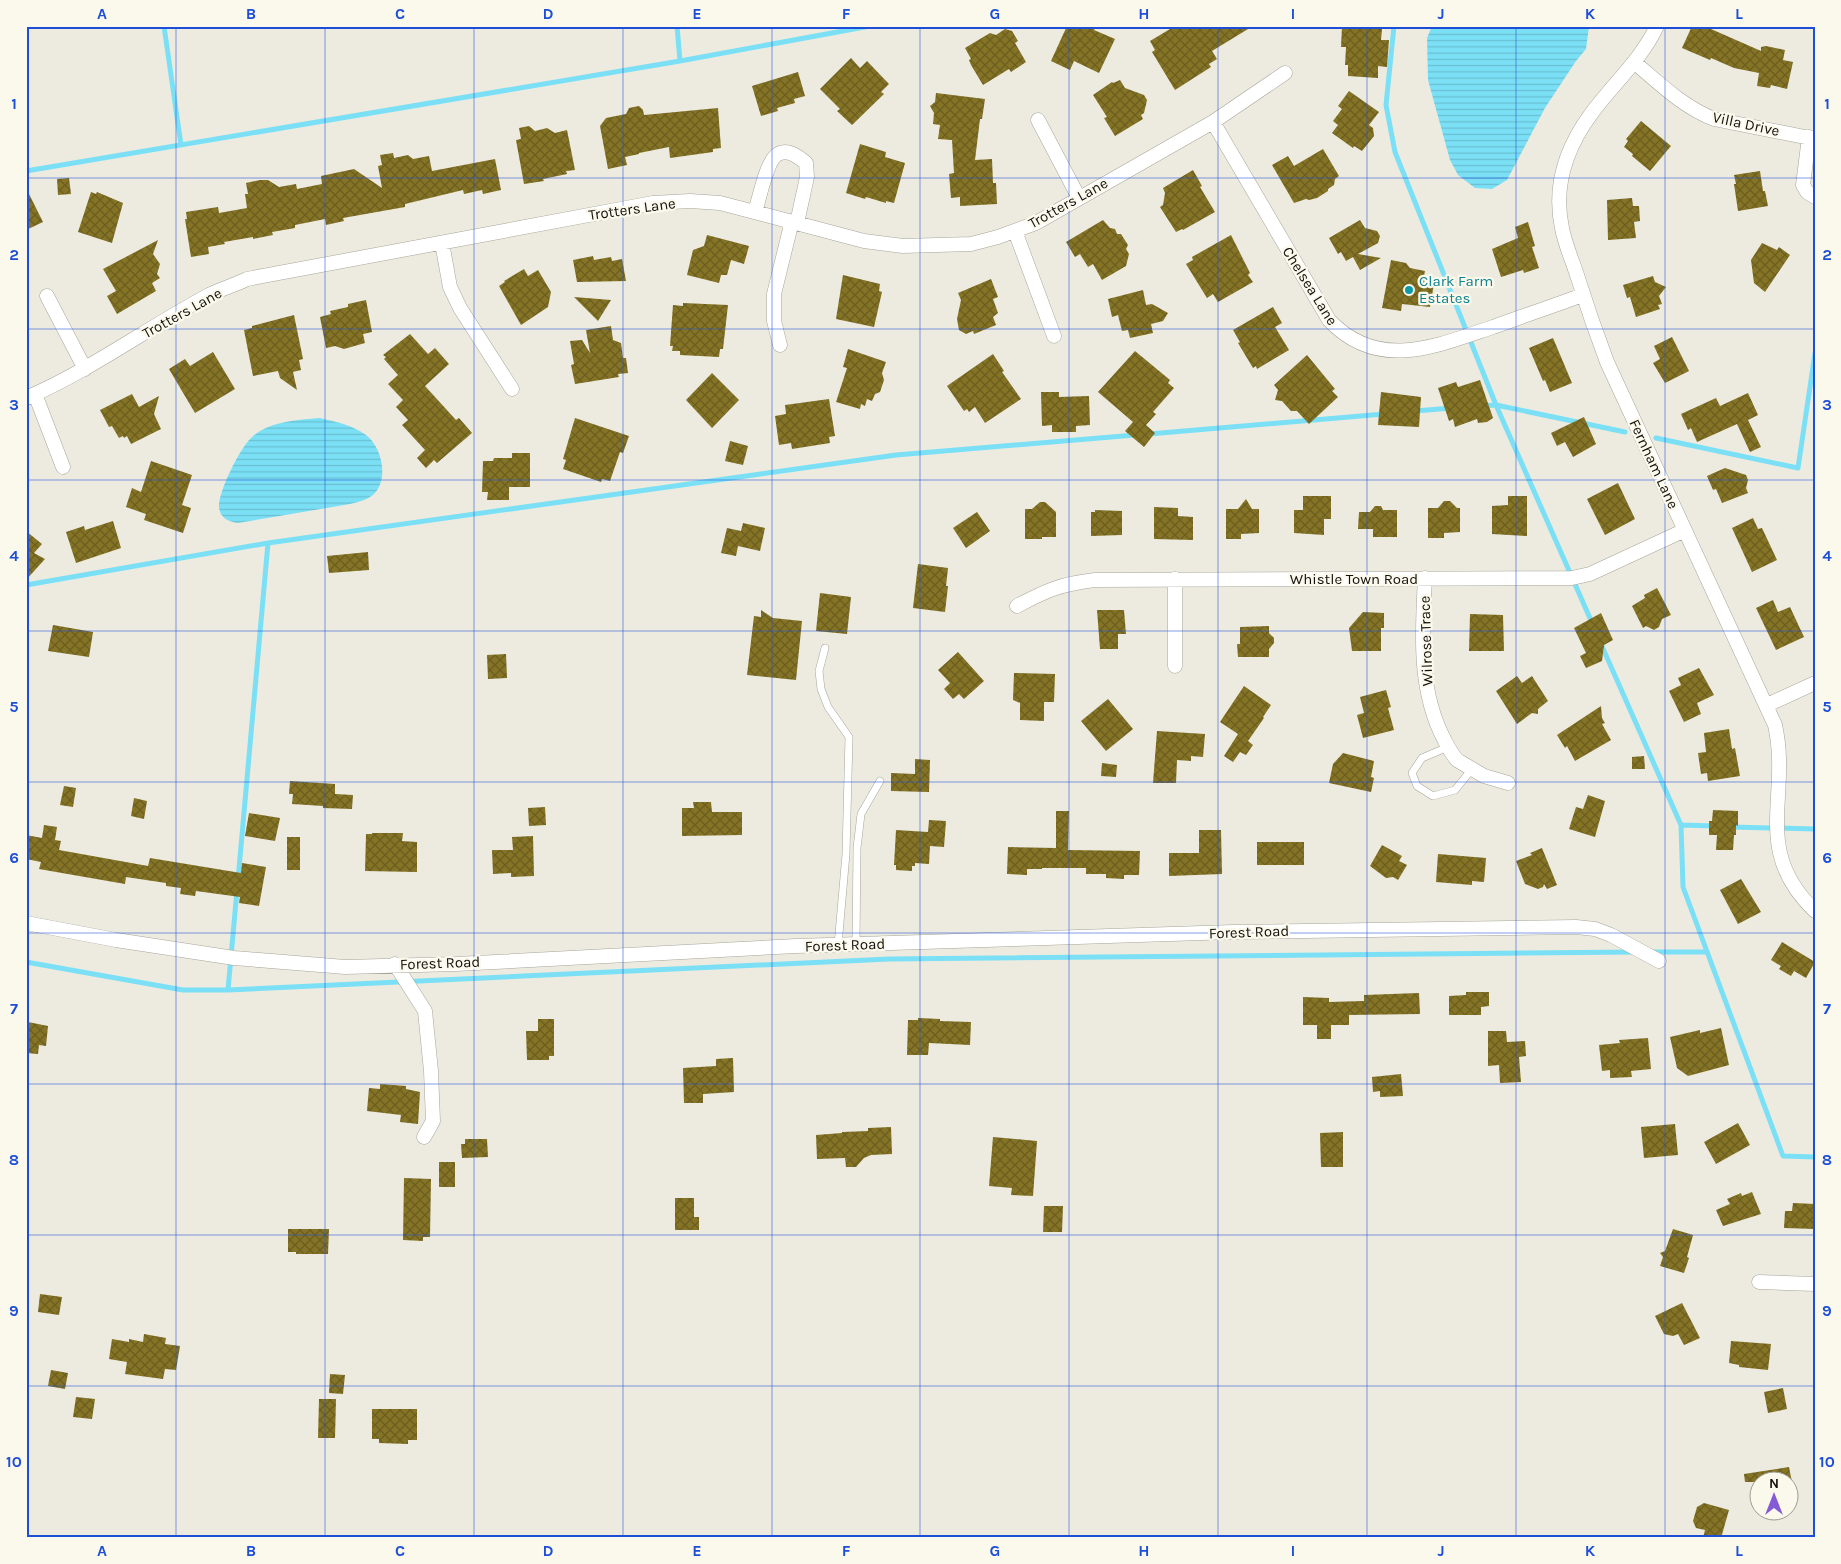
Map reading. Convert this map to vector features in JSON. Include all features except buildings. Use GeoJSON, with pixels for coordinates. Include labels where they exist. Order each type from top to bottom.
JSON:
{"type":"FeatureCollection","features":[{"type":"Feature","properties":{"kind":"street","name":"Fernham Lane"},"geometry":{"type":"LineString","coordinates":[[1657,26],[1648,44],[1583,126],[1570,147],[1560,182],[1558,206],[1562,229],[1607,362],[1775,725],[1779,743],[1778,850],[1793,887],[1815,911]]}},
{"type":"Feature","properties":{"kind":"street","name":"Villa Drive"},"geometry":{"type":"LineString","coordinates":[[1634,62],[1689,108],[1701,114],[1714,119],[1812,138]]}},
{"type":"Feature","properties":{"kind":"street","name":"Trotters Lane"},"geometry":{"type":"LineString","coordinates":[[31,396],[85,369],[210,295],[247,280],[653,203],[690,201],[720,203],[864,241],[903,246],[971,244],[998,237],[1036,223],[1213,122],[1285,74]]}},
{"type":"Feature","properties":{"kind":"street"},"geometry":{"type":"LineString","coordinates":[[1038,120],[1079,198]]}},
{"type":"Feature","properties":{"kind":"street","name":"Chelsea Lane"},"geometry":{"type":"LineString","coordinates":[[1213,122],[1329,320],[1341,334],[1361,344],[1381,350],[1407,351],[1437,346],[1583,295]]}},
{"type":"Feature","properties":{"kind":"street"},"geometry":{"type":"LineString","coordinates":[[1812,138],[1803,184],[1807,192],[1815,197]]}},
{"type":"Feature","properties":{"kind":"street"},"geometry":{"type":"LineString","coordinates":[[755,212],[771,161],[778,153],[788,152],[797,156],[806,164],[807,177],[774,294],[774,321],[780,345]]}},
{"type":"Feature","properties":{"kind":"street"},"geometry":{"type":"LineString","coordinates":[[1015,231],[1054,336]]}},
{"type":"Feature","properties":{"kind":"street"},"geometry":{"type":"LineString","coordinates":[[442,242],[450,287],[460,308],[512,389]]}},
{"type":"Feature","properties":{"kind":"street"},"geometry":{"type":"LineString","coordinates":[[47,296],[85,369]]}},
{"type":"Feature","properties":{"kind":"street"},"geometry":{"type":"LineString","coordinates":[[31,396],[62,467]]}},
{"type":"Feature","properties":{"kind":"street","name":"Whistle Town Road"},"geometry":{"type":"LineString","coordinates":[[1017,606],[1046,590],[1068,583],[1095,580],[1572,578],[1590,574],[1685,530]]}},
{"type":"Feature","properties":{"kind":"street","name":"Wilrose Trace"},"geometry":{"type":"LineString","coordinates":[[1425,578],[1423,608],[1424,672],[1428,700],[1441,733],[1457,760],[1484,776],[1508,782]]}},
{"type":"Feature","properties":{"kind":"street"},"geometry":{"type":"LineString","coordinates":[[1175,579],[1175,666]]}},
{"type":"Feature","properties":{"kind":"street"},"geometry":{"type":"LineString","coordinates":[[1767,705],[1815,683]]}},
{"type":"Feature","properties":{"kind":"street","name":"Forest Road"},"geometry":{"type":"LineString","coordinates":[[26,923],[116,940],[258,961],[344,967],[395,964],[456,964],[838,945],[1233,932],[1576,927],[1595,929],[1611,935],[1659,961]]}},
{"type":"Feature","properties":{"kind":"street"},"geometry":{"type":"LineString","coordinates":[[395,964],[425,1011],[431,1070],[433,1121],[424,1137]]}},
{"type":"Feature","properties":{"kind":"street"},"geometry":{"type":"LineString","coordinates":[[1759,1282],[1815,1284]]}},
{"type":"Feature","properties":{"kind":"lane"},"geometry":{"type":"LineString","coordinates":[[825,648],[819,671],[821,689],[828,707],[849,737],[846,854],[838,945]]}},
{"type":"Feature","properties":{"kind":"lane"},"geometry":{"type":"LineString","coordinates":[[1448,747],[1422,758],[1412,773],[1417,786],[1433,796],[1455,790],[1472,769]]}},
{"type":"Feature","properties":{"kind":"lane"},"geometry":{"type":"LineString","coordinates":[[856,945],[857,848],[861,814],[880,781]]}},
{"type":"Feature","properties":{"kind":"water"},"geometry":{"type":"Polygon","coordinates":[[[1432,26],[1589,27],[1586,49],[1545,108],[1507,180],[1492,189],[1475,188],[1458,175],[1450,160],[1428,80],[1427,38],[1432,26]]]}},
{"type":"Feature","properties":{"kind":"water"},"geometry":{"type":"Polygon","coordinates":[[[320,418],[350,426],[372,440],[382,463],[379,488],[374,494],[366,499],[350,504],[238,523],[224,518],[219,508],[223,488],[236,460],[251,438],[258,432],[275,425],[320,418]]]}},
{"type":"Feature","properties":{"kind":"waterway"},"geometry":{"type":"LineString","coordinates":[[164,26],[181,145]]}},
{"type":"Feature","properties":{"kind":"waterway"},"geometry":{"type":"LineString","coordinates":[[677,26],[680,61]]}},
{"type":"Feature","properties":{"kind":"waterway"},"geometry":{"type":"LineString","coordinates":[[26,171],[680,61],[870,26]]}},
{"type":"Feature","properties":{"kind":"waterway"},"geometry":{"type":"LineString","coordinates":[[1394,26],[1386,105],[1395,152],[1496,405],[1593,625]]}},
{"type":"Feature","properties":{"kind":"waterway"},"geometry":{"type":"LineString","coordinates":[[1656,438],[1798,468],[1815,353]]}},
{"type":"Feature","properties":{"kind":"waterway"},"geometry":{"type":"LineString","coordinates":[[1482,406],[1496,405],[1625,432]]}},
{"type":"Feature","properties":{"kind":"waterway"},"geometry":{"type":"LineString","coordinates":[[1415,411],[1452,408]]}},
{"type":"Feature","properties":{"kind":"waterway"},"geometry":{"type":"LineString","coordinates":[[1149,434],[1384,414]]}},
{"type":"Feature","properties":{"kind":"waterway"},"geometry":{"type":"LineString","coordinates":[[26,585],[268,543],[896,455],[1135,435]]}},
{"type":"Feature","properties":{"kind":"waterway"},"geometry":{"type":"LineString","coordinates":[[238,880],[268,543]]}},
{"type":"Feature","properties":{"kind":"waterway"},"geometry":{"type":"LineString","coordinates":[[1601,644],[1681,825],[1683,887],[1783,1156],[1815,1157]]}},
{"type":"Feature","properties":{"kind":"waterway"},"geometry":{"type":"LineString","coordinates":[[1681,825],[1715,826]]}},
{"type":"Feature","properties":{"kind":"waterway"},"geometry":{"type":"LineString","coordinates":[[1731,827],[1815,829]]}},
{"type":"Feature","properties":{"kind":"waterway"},"geometry":{"type":"LineString","coordinates":[[228,990],[237,890]]}},
{"type":"Feature","properties":{"kind":"waterway"},"geometry":{"type":"LineString","coordinates":[[26,962],[183,990],[228,990],[889,959],[1634,952]]}},
{"type":"Feature","properties":{"kind":"waterway"},"geometry":{"type":"LineString","coordinates":[[1652,952],[1707,952]]}},
{"type":"Feature","properties":{"kind":"place","name":"Clark Farm Estates"},"geometry":{"type":"Point","coordinates":[1409,290]}}]}
